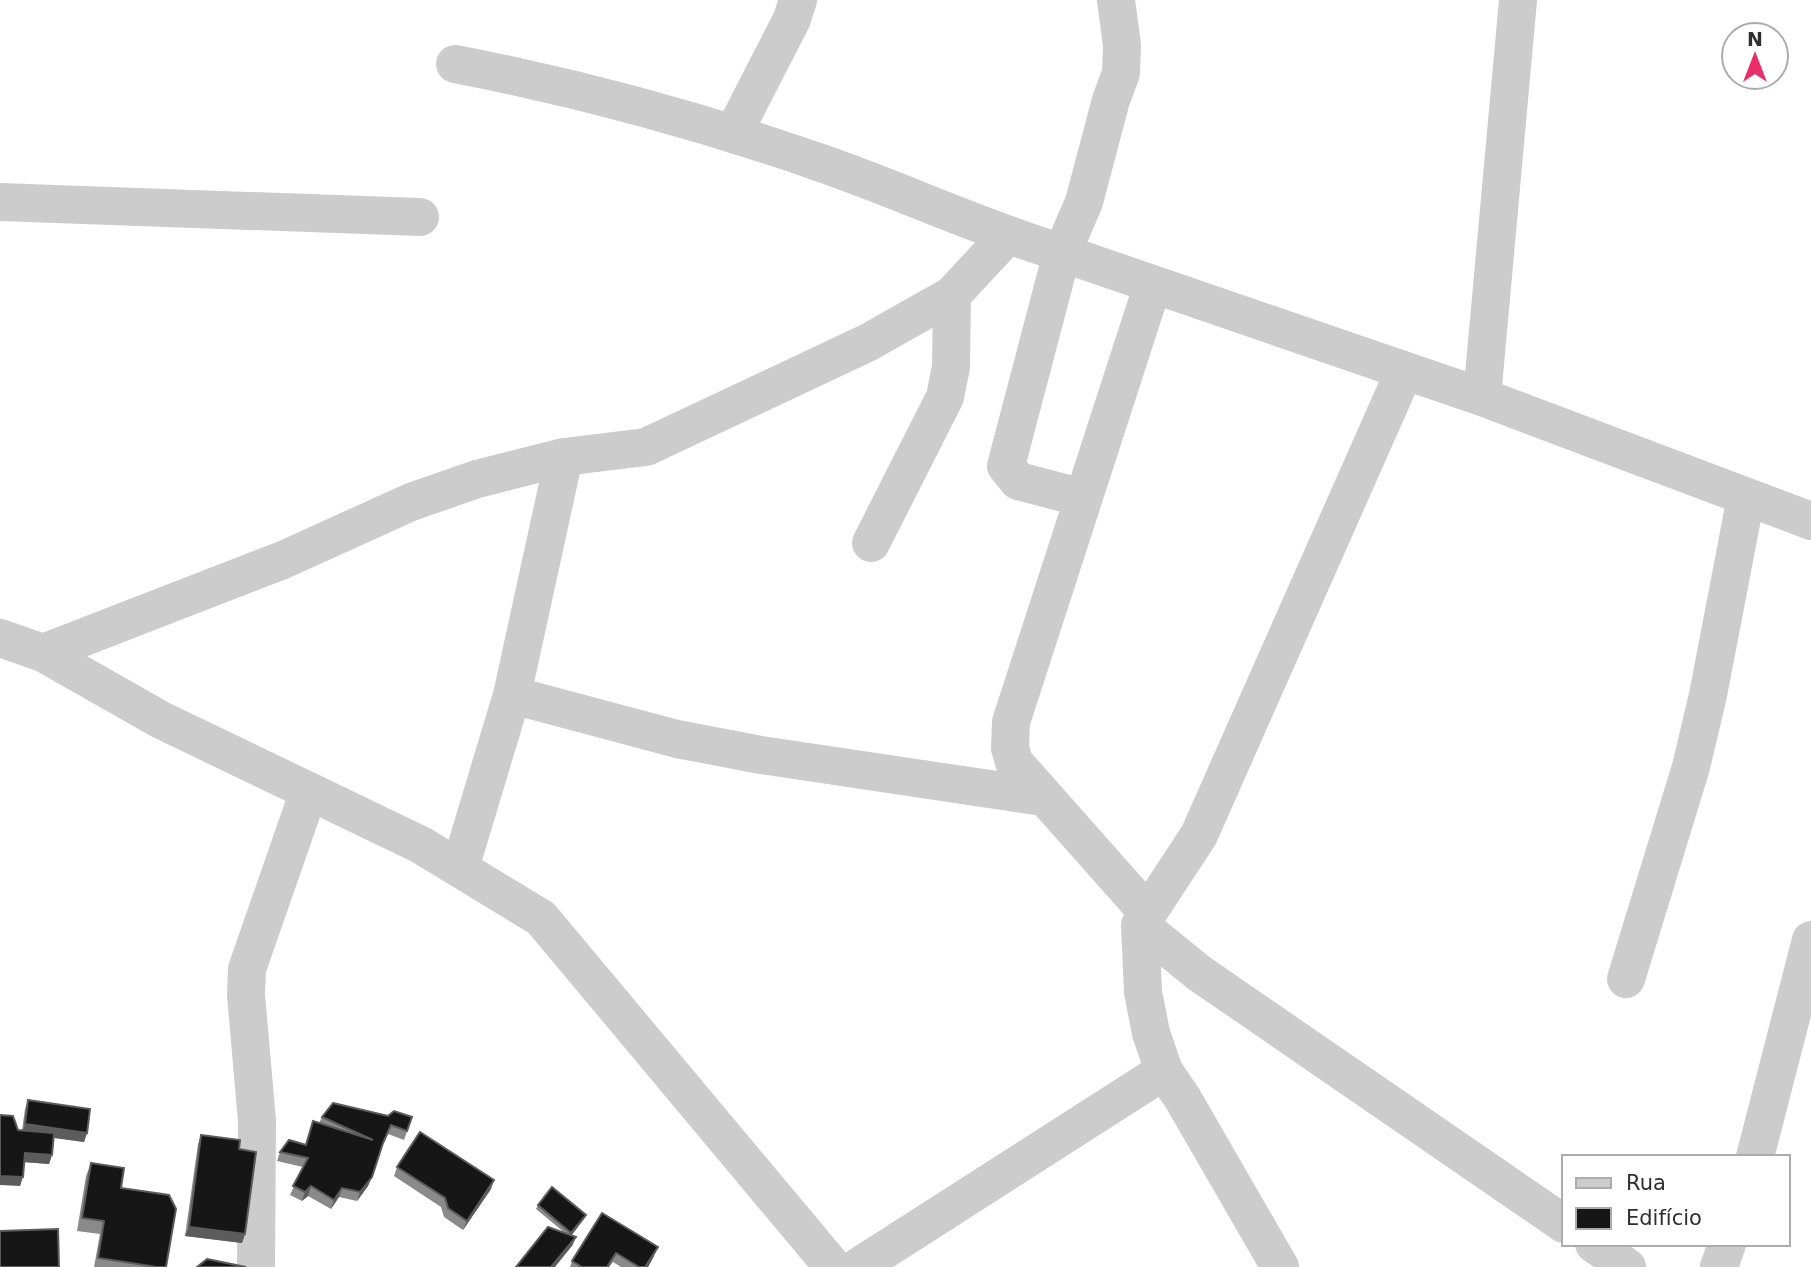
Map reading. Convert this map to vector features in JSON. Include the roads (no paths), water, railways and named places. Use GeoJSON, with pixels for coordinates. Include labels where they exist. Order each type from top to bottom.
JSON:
{"type":"FeatureCollection","features":[{"type":"Feature","properties":{"kind":"street"},"geometry":{"type":"LineString","coordinates":[[733,134],[792,19],[798,0]]}},
{"type":"Feature","properties":{"kind":"street"},"geometry":{"type":"LineString","coordinates":[[1083,498],[1018,481],[1006,467],[1062,253],[1084,202],[1111,100],[1121,74],[1122,45],[1116,0]]}},
{"type":"Feature","properties":{"kind":"street"},"geometry":{"type":"LineString","coordinates":[[1482,397],[1518,0]]}},
{"type":"Feature","properties":{"kind":"street"},"geometry":{"type":"LineString","coordinates":[[455,64],[533,79],[733,134],[826,165],[1007,236],[1482,397],[1811,521]]}},
{"type":"Feature","properties":{"kind":"street"},"geometry":{"type":"LineString","coordinates":[[0,202],[419,217]]}},
{"type":"Feature","properties":{"kind":"street"},"geometry":{"type":"LineString","coordinates":[[43,653],[283,560],[411,502],[477,479],[564,457],[646,447],[869,342],[952,295],[1007,236]]}},
{"type":"Feature","properties":{"kind":"street"},"geometry":{"type":"LineString","coordinates":[[1153,285],[1011,722],[1010,748],[1014,762],[1143,918],[1199,973],[1562,1223]]}},
{"type":"Feature","properties":{"kind":"street"},"geometry":{"type":"LineString","coordinates":[[871,544],[944,397],[951,367],[952,295]]}},
{"type":"Feature","properties":{"kind":"street"},"geometry":{"type":"LineString","coordinates":[[1280,1267],[1164,1071],[1151,1033],[1143,992],[1143,918],[1199,835],[1404,372]]}},
{"type":"Feature","properties":{"kind":"street"},"geometry":{"type":"LineString","coordinates":[[460,867],[512,695],[564,457]]}},
{"type":"Feature","properties":{"kind":"street"},"geometry":{"type":"LineString","coordinates":[[1626,979],[1691,767],[1709,695],[1746,497]]}},
{"type":"Feature","properties":{"kind":"street"},"geometry":{"type":"LineString","coordinates":[[0,638],[43,653],[162,720],[421,845],[541,918],[833,1267]]}},
{"type":"Feature","properties":{"kind":"street"},"geometry":{"type":"LineString","coordinates":[[512,695],[677,739],[761,755],[1043,797]]}},
{"type":"Feature","properties":{"kind":"street"},"geometry":{"type":"LineString","coordinates":[[256,1267],[257,1121],[246,995],[247,969],[309,791]]}},
{"type":"Feature","properties":{"kind":"street"},"geometry":{"type":"LineString","coordinates":[[1756,1155],[1811,940]]}},
{"type":"Feature","properties":{"kind":"street"},"geometry":{"type":"LineString","coordinates":[[858,1267],[1164,1071]]}},
{"type":"Feature","properties":{"kind":"street"},"geometry":{"type":"LineString","coordinates":[[1597,1246],[1627,1267]]}},
{"type":"Feature","properties":{"kind":"street"},"geometry":{"type":"LineString","coordinates":[[1719,1267],[1726,1246]]}}]}
